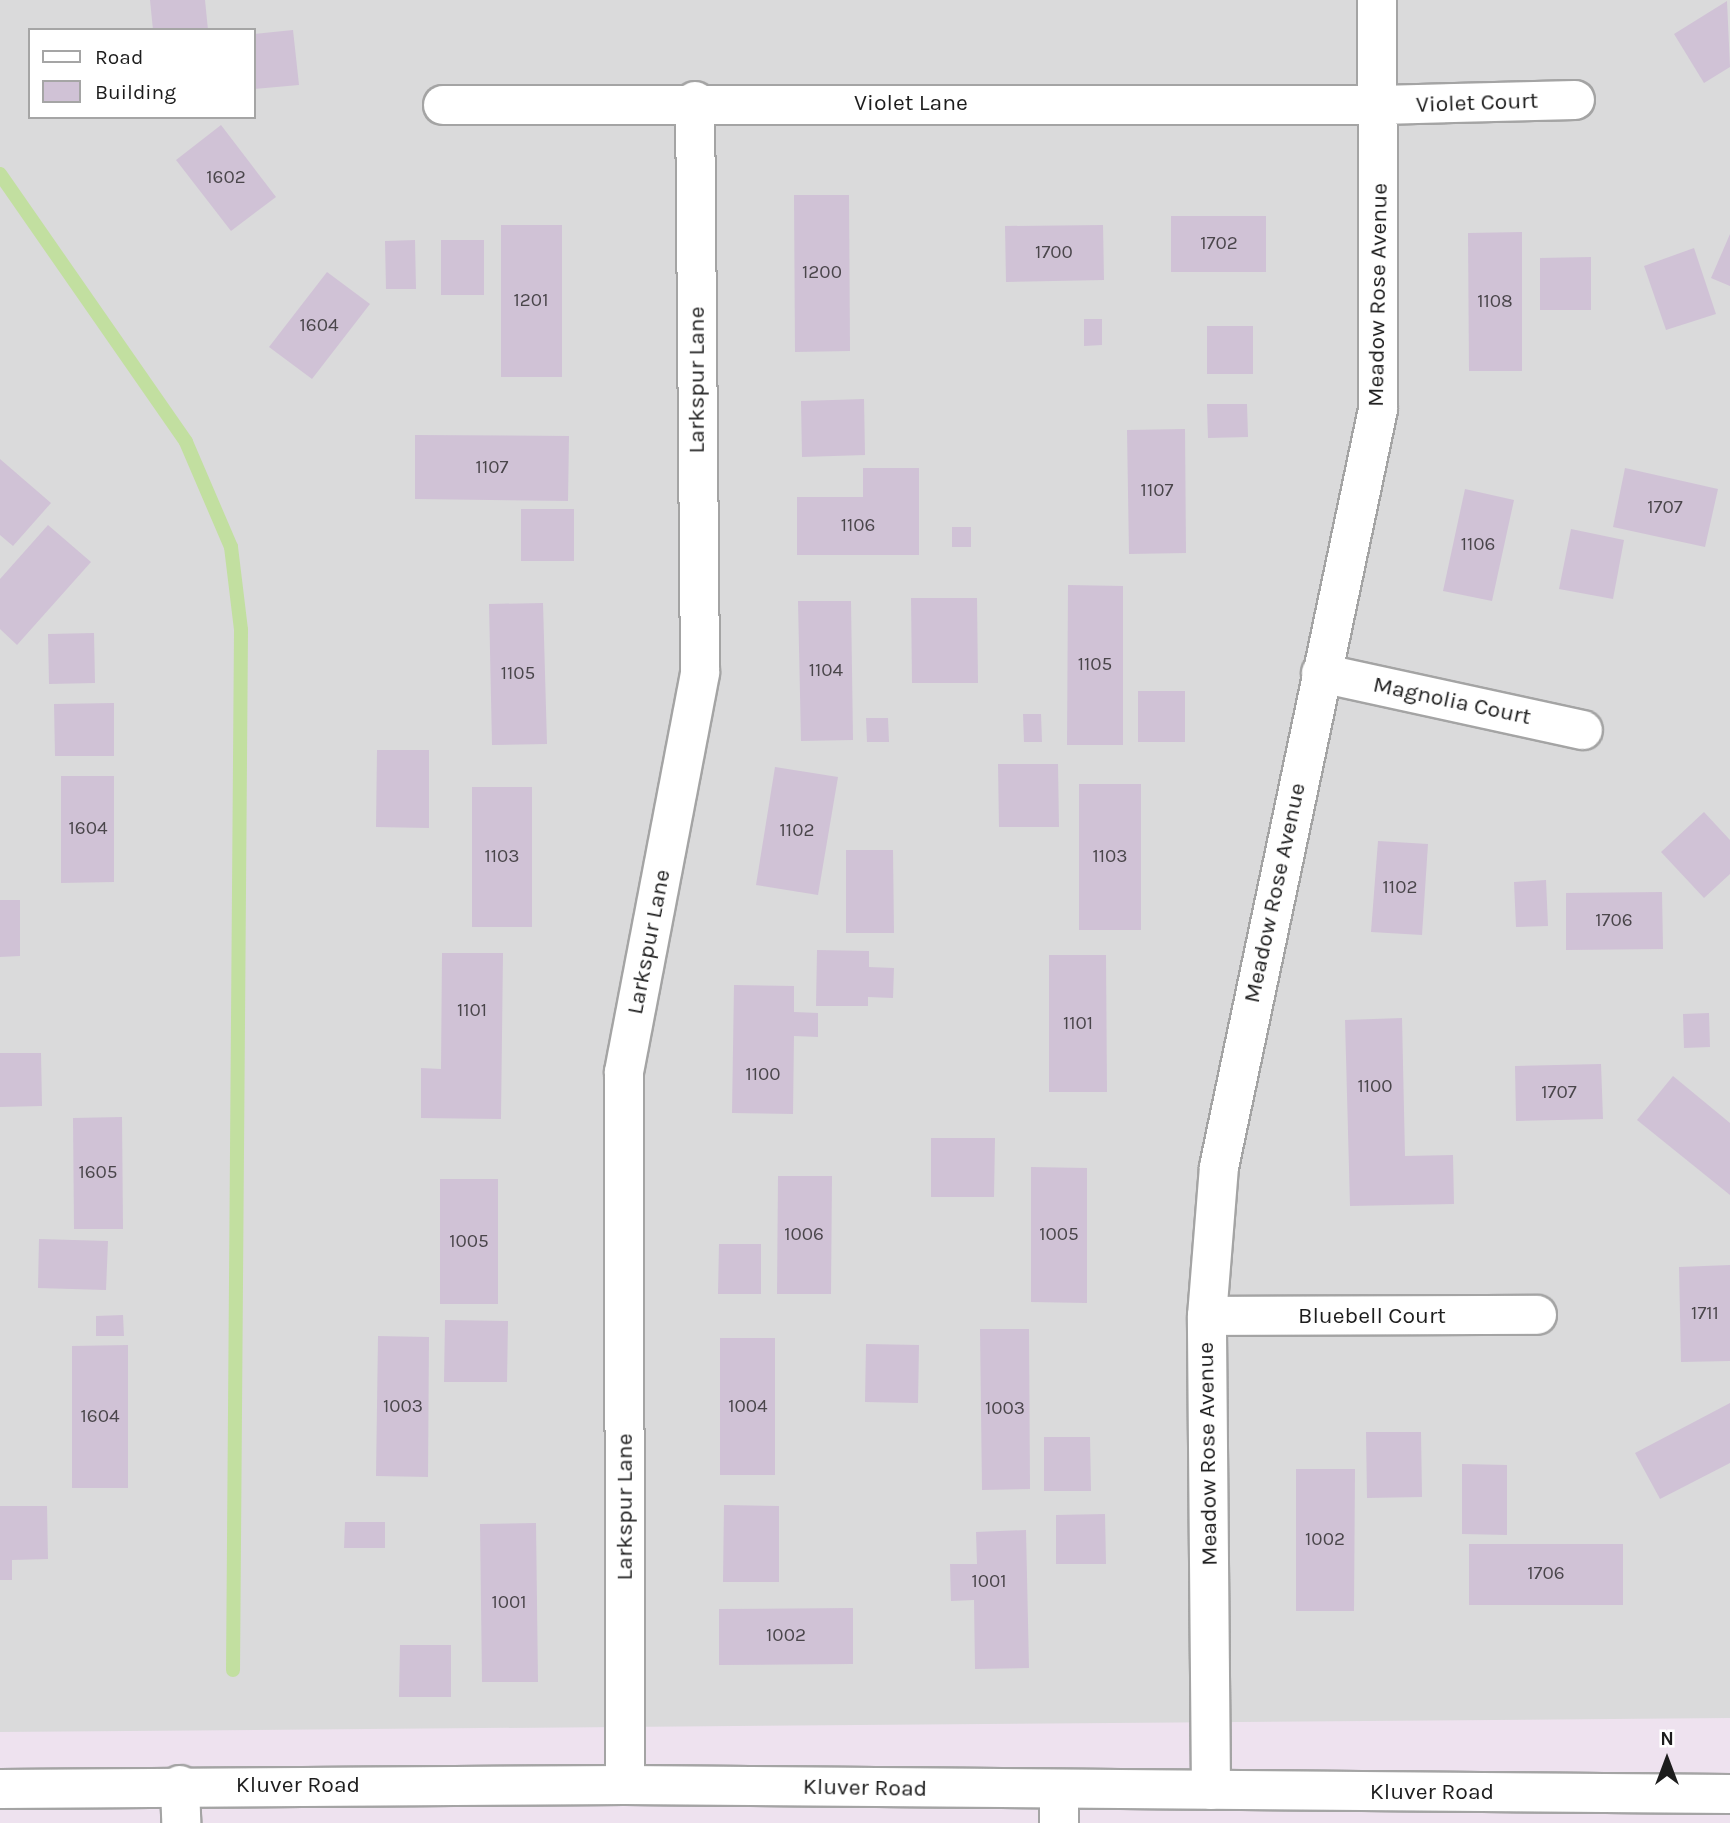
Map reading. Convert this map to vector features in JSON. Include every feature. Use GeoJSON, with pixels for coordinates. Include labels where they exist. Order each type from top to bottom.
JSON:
{"type":"FeatureCollection","features":[{"type":"Feature","properties":{"kind":"street","name":"Meadow Rose Avenue"},"geometry":{"type":"LineString","coordinates":[[1212,1790],[1207,1316],[1219,1167],[1378,409],[1380,105],[1377,0]]}},
{"type":"Feature","properties":{"kind":"street","name":"Violet Court"},"geometry":{"type":"LineString","coordinates":[[1380,105],[1575,100]]}},
{"type":"Feature","properties":{"kind":"street","name":"Violet Lane"},"geometry":{"type":"LineString","coordinates":[[443,105],[695,102],[1380,105]]}},
{"type":"Feature","properties":{"kind":"street","name":"Larkspur Lane"},"geometry":{"type":"LineString","coordinates":[[625,1785],[624,1072],[700,672],[695,102]]}},
{"type":"Feature","properties":{"kind":"street","name":"Magnolia Court"},"geometry":{"type":"LineString","coordinates":[[1321,673],[1583,730]]}},
{"type":"Feature","properties":{"kind":"street","name":"Bluebell Court"},"geometry":{"type":"LineString","coordinates":[[1207,1316],[1537,1315]]}},
{"type":"Feature","properties":{"kind":"street","name":"Kluver Road"},"geometry":{"type":"LineString","coordinates":[[0,1789],[180,1785],[625,1785],[1059,1806],[1212,1790],[1494,1807],[1730,1794]]}},
{"type":"Feature","properties":{"kind":"street"},"geometry":{"type":"LineString","coordinates":[[180,1785],[181,1823]]}},
{"type":"Feature","properties":{"kind":"shaded area"},"geometry":{"type":"Polygon","coordinates":[[[0,0],[1730,0],[1730,1718],[0,1732],[0,0]]]}},
{"type":"Feature","properties":{"kind":"building"},"geometry":{"type":"Polygon","coordinates":[[[150,0],[205,0],[208,28],[153,28],[150,0]]]}},
{"type":"Feature","properties":{"kind":"building"},"geometry":{"type":"Polygon","coordinates":[[[1727,1],[1730,67],[1704,83],[1674,34],[1727,1]]]}},
{"type":"Feature","properties":{"kind":"building"},"geometry":{"type":"Polygon","coordinates":[[[293,30],[299,85],[256,89],[256,34],[293,30]]]}},
{"type":"Feature","properties":{"kind":"building"},"geometry":{"type":"Polygon","coordinates":[[[221,125],[276,197],[231,231],[176,160],[221,125]]]}},
{"type":"Feature","properties":{"kind":"building"},"geometry":{"type":"Polygon","coordinates":[[[794,195],[849,195],[850,351],[795,352],[794,195]]]}},
{"type":"Feature","properties":{"kind":"building"},"geometry":{"type":"Polygon","coordinates":[[[1171,216],[1266,216],[1266,272],[1171,272],[1171,216]]]}},
{"type":"Feature","properties":{"kind":"building"},"geometry":{"type":"Polygon","coordinates":[[[501,225],[562,225],[562,377],[501,377],[501,225]]]}},
{"type":"Feature","properties":{"kind":"building"},"geometry":{"type":"Polygon","coordinates":[[[1103,225],[1104,280],[1006,282],[1005,226],[1103,225]]]}},
{"type":"Feature","properties":{"kind":"building"},"geometry":{"type":"Polygon","coordinates":[[[1522,232],[1522,371],[1469,371],[1468,233],[1522,232]]]}},
{"type":"Feature","properties":{"kind":"building"},"geometry":{"type":"Polygon","coordinates":[[[1730,234],[1730,286],[1711,278],[1730,234]]]}},
{"type":"Feature","properties":{"kind":"building"},"geometry":{"type":"Polygon","coordinates":[[[415,240],[416,289],[386,289],[385,241],[415,240]]]}},
{"type":"Feature","properties":{"kind":"building"},"geometry":{"type":"Polygon","coordinates":[[[441,240],[484,240],[484,295],[441,295],[441,240]]]}},
{"type":"Feature","properties":{"kind":"building"},"geometry":{"type":"Polygon","coordinates":[[[1694,248],[1716,314],[1666,330],[1644,266],[1694,248]]]}},
{"type":"Feature","properties":{"kind":"building"},"geometry":{"type":"Polygon","coordinates":[[[1591,257],[1591,310],[1540,310],[1540,258],[1591,257]]]}},
{"type":"Feature","properties":{"kind":"building"},"geometry":{"type":"Polygon","coordinates":[[[327,272],[370,304],[312,379],[269,347],[327,272]]]}},
{"type":"Feature","properties":{"kind":"building"},"geometry":{"type":"Polygon","coordinates":[[[1084,319],[1102,319],[1102,345],[1084,346],[1084,319]]]}},
{"type":"Feature","properties":{"kind":"building"},"geometry":{"type":"Polygon","coordinates":[[[1207,326],[1253,326],[1253,374],[1207,374],[1207,326]]]}},
{"type":"Feature","properties":{"kind":"building"},"geometry":{"type":"Polygon","coordinates":[[[864,399],[865,455],[802,457],[801,401],[864,399]]]}},
{"type":"Feature","properties":{"kind":"building"},"geometry":{"type":"Polygon","coordinates":[[[1207,404],[1247,404],[1248,437],[1208,438],[1207,404]]]}},
{"type":"Feature","properties":{"kind":"building"},"geometry":{"type":"Polygon","coordinates":[[[1185,429],[1186,553],[1129,554],[1127,430],[1185,429]]]}},
{"type":"Feature","properties":{"kind":"building"},"geometry":{"type":"Polygon","coordinates":[[[415,435],[569,436],[568,501],[415,499],[415,435]]]}},
{"type":"Feature","properties":{"kind":"building"},"geometry":{"type":"Polygon","coordinates":[[[0,459],[51,503],[13,546],[0,535],[0,459]]]}},
{"type":"Feature","properties":{"kind":"building"},"geometry":{"type":"Polygon","coordinates":[[[863,468],[919,468],[919,555],[797,555],[797,497],[863,497],[863,468]]]}},
{"type":"Feature","properties":{"kind":"building"},"geometry":{"type":"Polygon","coordinates":[[[1625,468],[1718,489],[1705,547],[1613,527],[1625,468]]]}},
{"type":"Feature","properties":{"kind":"building"},"geometry":{"type":"Polygon","coordinates":[[[1465,489],[1514,500],[1492,601],[1443,591],[1465,489]]]}},
{"type":"Feature","properties":{"kind":"building"},"geometry":{"type":"Polygon","coordinates":[[[521,509],[574,509],[574,561],[521,561],[521,509]]]}},
{"type":"Feature","properties":{"kind":"building"},"geometry":{"type":"Polygon","coordinates":[[[48,525],[91,562],[17,645],[0,629],[0,579],[48,525]]]}},
{"type":"Feature","properties":{"kind":"building"},"geometry":{"type":"Polygon","coordinates":[[[952,527],[971,527],[971,547],[952,547],[952,527]]]}},
{"type":"Feature","properties":{"kind":"building"},"geometry":{"type":"Polygon","coordinates":[[[1571,529],[1624,540],[1613,599],[1559,589],[1571,529]]]}},
{"type":"Feature","properties":{"kind":"building"},"geometry":{"type":"Polygon","coordinates":[[[1068,585],[1123,586],[1123,745],[1067,745],[1068,585]]]}},
{"type":"Feature","properties":{"kind":"building"},"geometry":{"type":"Polygon","coordinates":[[[911,598],[977,598],[978,683],[912,683],[911,598]]]}},
{"type":"Feature","properties":{"kind":"building"},"geometry":{"type":"Polygon","coordinates":[[[798,601],[851,601],[853,740],[801,741],[798,601]]]}},
{"type":"Feature","properties":{"kind":"building"},"geometry":{"type":"Polygon","coordinates":[[[543,603],[547,744],[492,745],[489,604],[543,603]]]}},
{"type":"Feature","properties":{"kind":"building"},"geometry":{"type":"Polygon","coordinates":[[[94,633],[95,683],[49,684],[48,634],[94,633]]]}},
{"type":"Feature","properties":{"kind":"building"},"geometry":{"type":"Polygon","coordinates":[[[1138,691],[1185,691],[1185,742],[1138,742],[1138,691]]]}},
{"type":"Feature","properties":{"kind":"building"},"geometry":{"type":"Polygon","coordinates":[[[114,703],[114,756],[55,756],[54,704],[114,703]]]}},
{"type":"Feature","properties":{"kind":"building"},"geometry":{"type":"Polygon","coordinates":[[[1023,714],[1041,714],[1042,742],[1024,742],[1023,714]]]}},
{"type":"Feature","properties":{"kind":"building"},"geometry":{"type":"Polygon","coordinates":[[[866,718],[888,718],[889,742],[867,742],[866,718]]]}},
{"type":"Feature","properties":{"kind":"building"},"geometry":{"type":"Polygon","coordinates":[[[377,750],[429,750],[429,828],[376,827],[377,750]]]}},
{"type":"Feature","properties":{"kind":"building"},"geometry":{"type":"Polygon","coordinates":[[[998,764],[1058,764],[1059,827],[999,827],[998,764]]]}},
{"type":"Feature","properties":{"kind":"building"},"geometry":{"type":"Polygon","coordinates":[[[775,767],[838,777],[818,895],[756,885],[775,767]]]}},
{"type":"Feature","properties":{"kind":"building"},"geometry":{"type":"Polygon","coordinates":[[[61,776],[114,776],[114,882],[61,883],[61,776]]]}},
{"type":"Feature","properties":{"kind":"building"},"geometry":{"type":"Polygon","coordinates":[[[1079,784],[1141,784],[1141,930],[1079,930],[1079,784]]]}},
{"type":"Feature","properties":{"kind":"building"},"geometry":{"type":"Polygon","coordinates":[[[472,787],[532,787],[532,927],[472,927],[472,787]]]}},
{"type":"Feature","properties":{"kind":"building"},"geometry":{"type":"Polygon","coordinates":[[[1704,812],[1730,840],[1730,874],[1704,898],[1661,852],[1704,812]]]}},
{"type":"Feature","properties":{"kind":"building"},"geometry":{"type":"Polygon","coordinates":[[[1378,841],[1428,844],[1422,935],[1371,932],[1378,841]]]}},
{"type":"Feature","properties":{"kind":"building"},"geometry":{"type":"Polygon","coordinates":[[[846,850],[893,850],[894,933],[846,933],[846,850]]]}},
{"type":"Feature","properties":{"kind":"building"},"geometry":{"type":"Polygon","coordinates":[[[1546,880],[1548,926],[1516,927],[1514,882],[1546,880]]]}},
{"type":"Feature","properties":{"kind":"building"},"geometry":{"type":"Polygon","coordinates":[[[1662,892],[1663,949],[1566,950],[1566,893],[1662,892]]]}},
{"type":"Feature","properties":{"kind":"building"},"geometry":{"type":"Polygon","coordinates":[[[0,900],[20,900],[20,956],[0,957],[0,900]]]}},
{"type":"Feature","properties":{"kind":"building"},"geometry":{"type":"Polygon","coordinates":[[[817,950],[869,951],[869,967],[894,968],[893,998],[868,997],[868,1006],[816,1006],[817,950]]]}},
{"type":"Feature","properties":{"kind":"building"},"geometry":{"type":"Polygon","coordinates":[[[442,953],[503,953],[501,1119],[421,1118],[421,1068],[441,1069],[442,953]]]}},
{"type":"Feature","properties":{"kind":"building"},"geometry":{"type":"Polygon","coordinates":[[[1049,955],[1106,955],[1107,1092],[1049,1092],[1049,955]]]}},
{"type":"Feature","properties":{"kind":"building"},"geometry":{"type":"Polygon","coordinates":[[[734,985],[794,986],[794,1012],[818,1013],[818,1037],[794,1036],[793,1114],[732,1113],[734,985]]]}},
{"type":"Feature","properties":{"kind":"building"},"geometry":{"type":"Polygon","coordinates":[[[1709,1013],[1710,1047],[1684,1048],[1683,1014],[1709,1013]]]}},
{"type":"Feature","properties":{"kind":"building"},"geometry":{"type":"Polygon","coordinates":[[[1402,1018],[1405,1156],[1453,1155],[1454,1204],[1350,1206],[1345,1020],[1402,1018]]]}},
{"type":"Feature","properties":{"kind":"building"},"geometry":{"type":"Polygon","coordinates":[[[0,1053],[41,1053],[42,1106],[0,1107],[0,1053]]]}},
{"type":"Feature","properties":{"kind":"building"},"geometry":{"type":"Polygon","coordinates":[[[1601,1064],[1603,1119],[1516,1121],[1515,1066],[1601,1064]]]}},
{"type":"Feature","properties":{"kind":"building"},"geometry":{"type":"Polygon","coordinates":[[[1673,1076],[1730,1123],[1730,1195],[1637,1120],[1673,1076]]]}},
{"type":"Feature","properties":{"kind":"building"},"geometry":{"type":"Polygon","coordinates":[[[122,1117],[123,1229],[74,1229],[73,1118],[122,1117]]]}},
{"type":"Feature","properties":{"kind":"building"},"geometry":{"type":"Polygon","coordinates":[[[931,1138],[995,1138],[994,1197],[931,1197],[931,1138]]]}},
{"type":"Feature","properties":{"kind":"building"},"geometry":{"type":"Polygon","coordinates":[[[1031,1167],[1087,1168],[1087,1303],[1031,1302],[1031,1167]]]}},
{"type":"Feature","properties":{"kind":"building"},"geometry":{"type":"Polygon","coordinates":[[[778,1176],[832,1176],[831,1294],[777,1294],[778,1176]]]}},
{"type":"Feature","properties":{"kind":"building"},"geometry":{"type":"Polygon","coordinates":[[[440,1179],[498,1179],[498,1304],[440,1304],[440,1179]]]}},
{"type":"Feature","properties":{"kind":"building"},"geometry":{"type":"Polygon","coordinates":[[[39,1239],[108,1241],[106,1290],[38,1288],[39,1239]]]}},
{"type":"Feature","properties":{"kind":"building"},"geometry":{"type":"Polygon","coordinates":[[[719,1244],[761,1244],[761,1294],[718,1294],[719,1244]]]}},
{"type":"Feature","properties":{"kind":"building"},"geometry":{"type":"Polygon","coordinates":[[[1730,1265],[1730,1361],[1681,1362],[1679,1267],[1730,1265]]]}},
{"type":"Feature","properties":{"kind":"building"},"geometry":{"type":"Polygon","coordinates":[[[123,1315],[124,1336],[96,1336],[96,1316],[123,1315]]]}},
{"type":"Feature","properties":{"kind":"building"},"geometry":{"type":"Polygon","coordinates":[[[445,1320],[508,1321],[507,1382],[444,1382],[445,1320]]]}},
{"type":"Feature","properties":{"kind":"building"},"geometry":{"type":"Polygon","coordinates":[[[980,1329],[1029,1329],[1030,1489],[982,1490],[980,1329]]]}},
{"type":"Feature","properties":{"kind":"building"},"geometry":{"type":"Polygon","coordinates":[[[378,1336],[429,1337],[428,1477],[376,1476],[378,1336]]]}},
{"type":"Feature","properties":{"kind":"building"},"geometry":{"type":"Polygon","coordinates":[[[720,1338],[775,1338],[775,1475],[720,1475],[720,1338]]]}},
{"type":"Feature","properties":{"kind":"building"},"geometry":{"type":"Polygon","coordinates":[[[866,1344],[919,1345],[918,1403],[865,1402],[866,1344]]]}},
{"type":"Feature","properties":{"kind":"building"},"geometry":{"type":"Polygon","coordinates":[[[128,1345],[128,1488],[72,1488],[72,1346],[128,1345]]]}},
{"type":"Feature","properties":{"kind":"building"},"geometry":{"type":"Polygon","coordinates":[[[1730,1403],[1730,1463],[1660,1499],[1635,1453],[1730,1403]]]}},
{"type":"Feature","properties":{"kind":"building"},"geometry":{"type":"Polygon","coordinates":[[[1366,1432],[1421,1432],[1422,1497],[1367,1498],[1366,1432]]]}},
{"type":"Feature","properties":{"kind":"building"},"geometry":{"type":"Polygon","coordinates":[[[1044,1437],[1090,1437],[1091,1491],[1044,1491],[1044,1437]]]}},
{"type":"Feature","properties":{"kind":"building"},"geometry":{"type":"Polygon","coordinates":[[[1462,1464],[1507,1465],[1507,1535],[1462,1534],[1462,1464]]]}},
{"type":"Feature","properties":{"kind":"building"},"geometry":{"type":"Polygon","coordinates":[[[1296,1469],[1355,1469],[1354,1611],[1296,1611],[1296,1469]]]}},
{"type":"Feature","properties":{"kind":"building"},"geometry":{"type":"Polygon","coordinates":[[[724,1505],[779,1506],[779,1582],[723,1582],[724,1505]]]}},
{"type":"Feature","properties":{"kind":"building"},"geometry":{"type":"Polygon","coordinates":[[[0,1506],[47,1506],[48,1559],[12,1560],[12,1580],[0,1580],[0,1506]]]}},
{"type":"Feature","properties":{"kind":"building"},"geometry":{"type":"Polygon","coordinates":[[[1105,1514],[1106,1564],[1056,1564],[1056,1515],[1105,1514]]]}},
{"type":"Feature","properties":{"kind":"building"},"geometry":{"type":"Polygon","coordinates":[[[345,1522],[385,1522],[385,1548],[344,1548],[345,1522]]]}},
{"type":"Feature","properties":{"kind":"building"},"geometry":{"type":"Polygon","coordinates":[[[536,1523],[538,1682],[482,1682],[480,1524],[536,1523]]]}},
{"type":"Feature","properties":{"kind":"building"},"geometry":{"type":"Polygon","coordinates":[[[1026,1530],[1029,1668],[975,1669],[974,1600],[951,1601],[950,1564],[977,1564],[976,1532],[1026,1530]]]}},
{"type":"Feature","properties":{"kind":"building"},"geometry":{"type":"Polygon","coordinates":[[[1469,1544],[1623,1544],[1623,1605],[1469,1605],[1469,1544]]]}},
{"type":"Feature","properties":{"kind":"building"},"geometry":{"type":"Polygon","coordinates":[[[853,1608],[853,1664],[719,1665],[719,1609],[853,1608]]]}},
{"type":"Feature","properties":{"kind":"building"},"geometry":{"type":"Polygon","coordinates":[[[400,1645],[451,1645],[451,1697],[399,1697],[400,1645]]]}},
{"type":"Feature","properties":{"kind":"waterway"},"geometry":{"type":"LineString","coordinates":[[0,174],[186,442],[231,547],[241,630],[233,1670]]}}]}
